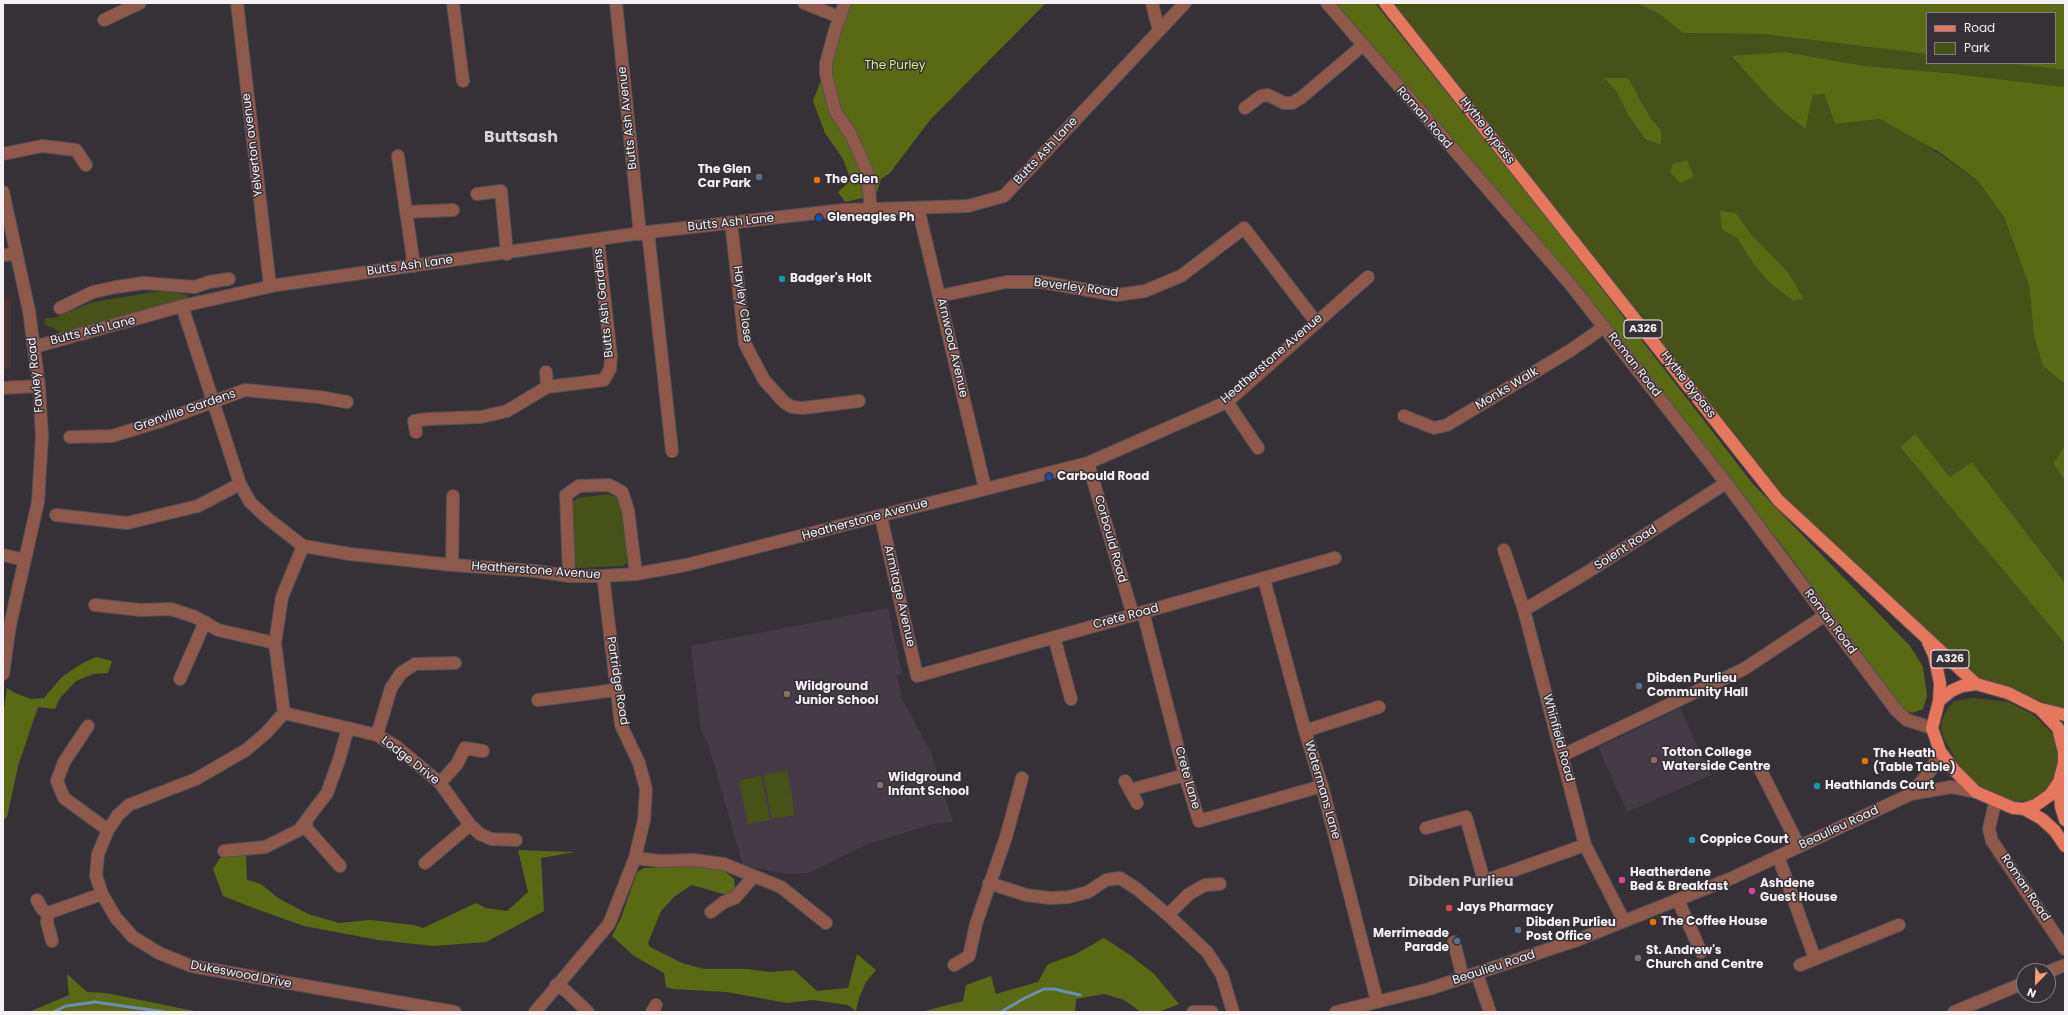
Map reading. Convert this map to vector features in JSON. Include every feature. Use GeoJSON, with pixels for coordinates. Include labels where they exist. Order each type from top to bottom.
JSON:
{"type":"FeatureCollection","features":[{"type":"Feature","properties":{"kind":"main road","name":"Hythe Bypass"},"geometry":{"type":"LineString","coordinates":[[1385,3],[1778,500],[1924,634],[1976,684]]}},
{"type":"Feature","properties":{"kind":"main road","name":"Hythe Bypass"},"geometry":{"type":"LineString","coordinates":[[1924,634],[1934,655],[1938,669],[1939,701]]}},
{"type":"Feature","properties":{"kind":"main road"},"geometry":{"type":"LineString","coordinates":[[2065,715],[2040,709],[2008,693],[1976,684],[1962,686],[1951,691],[1939,701],[1932,728],[1940,751],[1955,771],[1976,792],[1995,802],[2013,808],[2024,809],[2042,818],[2055,831],[2065,846]]}},
{"type":"Feature","properties":{"kind":"main road"},"geometry":{"type":"LineString","coordinates":[[2040,709],[2058,728],[2064,750],[2064,763],[2059,782],[2061,807],[2065,820]]}},
{"type":"Feature","properties":{"kind":"main road"},"geometry":{"type":"LineString","coordinates":[[2024,809],[2043,802],[2059,782]]}},
{"type":"Feature","properties":{"kind":"street"},"geometry":{"type":"LineString","coordinates":[[104,20],[140,3]]}},
{"type":"Feature","properties":{"kind":"street","name":"Yelverton avenue"},"geometry":{"type":"LineString","coordinates":[[237,3],[270,286]]}},
{"type":"Feature","properties":{"kind":"street"},"geometry":{"type":"LineString","coordinates":[[453,3],[463,81]]}},
{"type":"Feature","properties":{"kind":"street","name":"Butts Ash Avenue"},"geometry":{"type":"LineString","coordinates":[[616,3],[672,451]]}},
{"type":"Feature","properties":{"kind":"street"},"geometry":{"type":"LineString","coordinates":[[804,3],[840,17]]}},
{"type":"Feature","properties":{"kind":"street"},"geometry":{"type":"LineString","coordinates":[[845,3],[826,63],[828,87],[835,111],[850,133],[867,171],[871,211]]}},
{"type":"Feature","properties":{"kind":"street"},"geometry":{"type":"LineString","coordinates":[[1152,3],[1159,31]]}},
{"type":"Feature","properties":{"kind":"street","name":"Butts Ash Lane"},"geometry":{"type":"LineString","coordinates":[[34,347],[182,306],[270,286],[506,254],[644,233],[843,210],[871,211],[968,206],[1004,196],[1185,3]]}},
{"type":"Feature","properties":{"kind":"street","name":"Roman Road"},"geometry":{"type":"LineString","coordinates":[[1326,3],[1570,284],[1726,483],[1824,616],[1896,710],[1907,720],[1932,728]]}},
{"type":"Feature","properties":{"kind":"street"},"geometry":{"type":"LineString","coordinates":[[1245,108],[1261,96],[1268,95],[1284,103],[1292,103],[1302,98],[1362,46]]}},
{"type":"Feature","properties":{"kind":"street"},"geometry":{"type":"LineString","coordinates":[[3,154],[42,146],[76,150],[86,165]]}},
{"type":"Feature","properties":{"kind":"street"},"geometry":{"type":"LineString","coordinates":[[398,156],[414,266]]}},
{"type":"Feature","properties":{"kind":"street"},"geometry":{"type":"LineString","coordinates":[[477,194],[502,191],[506,254]]}},
{"type":"Feature","properties":{"kind":"street","name":"Fawley Road"},"geometry":{"type":"LineString","coordinates":[[3,192],[29,311],[39,386],[42,436],[38,502],[10,625],[3,674]]}},
{"type":"Feature","properties":{"kind":"street","name":"Arnwood Avenue"},"geometry":{"type":"LineString","coordinates":[[918,208],[985,488]]}},
{"type":"Feature","properties":{"kind":"street"},"geometry":{"type":"LineString","coordinates":[[406,212],[453,210]]}},
{"type":"Feature","properties":{"kind":"street","name":"Hayley Close"},"geometry":{"type":"LineString","coordinates":[[731,223],[745,344],[764,380],[784,402],[792,407],[803,408],[859,401]]}},
{"type":"Feature","properties":{"kind":"street","name":"Beverley Road"},"geometry":{"type":"LineString","coordinates":[[940,296],[1006,282],[1041,282],[1117,294],[1145,291],[1181,276],[1244,228],[1316,322]]}},
{"type":"Feature","properties":{"kind":"street","name":"Butts Ash Gardens"},"geometry":{"type":"LineString","coordinates":[[416,432],[414,421],[481,417],[507,411],[547,387],[604,380],[610,369],[611,357],[598,240]]}},
{"type":"Feature","properties":{"kind":"street"},"geometry":{"type":"LineString","coordinates":[[3,255],[16,254]]}},
{"type":"Feature","properties":{"kind":"street","name":"Heatherstone Avenue"},"geometry":{"type":"LineString","coordinates":[[303,546],[350,554],[452,565],[535,571],[569,576],[603,576],[636,574],[686,565],[881,517],[985,488],[1088,463],[1227,402],[1316,322],[1368,278]]}},
{"type":"Feature","properties":{"kind":"street"},"geometry":{"type":"LineString","coordinates":[[60,308],[93,292],[116,287],[144,283],[195,287],[209,282],[229,279]]}},
{"type":"Feature","properties":{"kind":"street"},"geometry":{"type":"LineString","coordinates":[[195,287],[198,302]]}},
{"type":"Feature","properties":{"kind":"street"},"geometry":{"type":"LineString","coordinates":[[182,306],[240,484],[250,502],[267,518],[303,546],[282,597],[275,643],[284,713]]}},
{"type":"Feature","properties":{"kind":"street","name":"Monks Walk"},"geometry":{"type":"LineString","coordinates":[[1404,416],[1434,428],[1447,425],[1571,350],[1604,327]]}},
{"type":"Feature","properties":{"kind":"street"},"geometry":{"type":"LineString","coordinates":[[546,372],[547,387]]}},
{"type":"Feature","properties":{"kind":"street"},"geometry":{"type":"LineString","coordinates":[[3,388],[39,386]]}},
{"type":"Feature","properties":{"kind":"street","name":"Grenville Gardens"},"geometry":{"type":"LineString","coordinates":[[70,437],[112,436],[161,421],[213,400],[245,390],[319,397],[347,402]]}},
{"type":"Feature","properties":{"kind":"street"},"geometry":{"type":"LineString","coordinates":[[1227,402],[1258,448]]}},
{"type":"Feature","properties":{"kind":"street","name":"Corbould Road"},"geometry":{"type":"LineString","coordinates":[[1088,463],[1138,614]]}},
{"type":"Feature","properties":{"kind":"street","name":"Solent Road"},"geometry":{"type":"LineString","coordinates":[[1524,610],[1586,573],[1726,483]]}},
{"type":"Feature","properties":{"kind":"street"},"geometry":{"type":"LineString","coordinates":[[56,515],[127,523],[198,506],[240,484]]}},
{"type":"Feature","properties":{"kind":"street"},"geometry":{"type":"LineString","coordinates":[[569,576],[566,495],[578,486],[609,485],[622,492],[628,510],[636,574]]}},
{"type":"Feature","properties":{"kind":"street"},"geometry":{"type":"LineString","coordinates":[[452,565],[453,496]]}},
{"type":"Feature","properties":{"kind":"street","name":"Armitage Avenue"},"geometry":{"type":"LineString","coordinates":[[881,517],[917,676]]}},
{"type":"Feature","properties":{"kind":"street","name":"Whinfield Road"},"geometry":{"type":"LineString","coordinates":[[1504,550],[1524,610],[1563,755],[1585,845],[1624,921]]}},
{"type":"Feature","properties":{"kind":"street"},"geometry":{"type":"LineString","coordinates":[[3,555],[25,560]]}},
{"type":"Feature","properties":{"kind":"street","name":"Crete Road"},"geometry":{"type":"LineString","coordinates":[[917,676],[1335,558]]}},
{"type":"Feature","properties":{"kind":"street","name":"Partridge Road"},"geometry":{"type":"LineString","coordinates":[[535,1012],[556,985],[609,924],[635,858],[644,820],[646,789],[639,763],[621,725],[603,576]]}},
{"type":"Feature","properties":{"kind":"street","name":"Watermans Lane"},"geometry":{"type":"LineString","coordinates":[[1264,579],[1305,731],[1322,786],[1377,1001]]}},
{"type":"Feature","properties":{"kind":"street"},"geometry":{"type":"LineString","coordinates":[[95,605],[141,610],[171,609],[195,617],[218,630],[275,643]]}},
{"type":"Feature","properties":{"kind":"street","name":"Crete Lane"},"geometry":{"type":"LineString","coordinates":[[1138,614],[1199,821],[1322,786]]}},
{"type":"Feature","properties":{"kind":"street"},"geometry":{"type":"LineString","coordinates":[[1563,755],[1744,669],[1824,616]]}},
{"type":"Feature","properties":{"kind":"street"},"geometry":{"type":"LineString","coordinates":[[180,679],[205,622]]}},
{"type":"Feature","properties":{"kind":"street"},"geometry":{"type":"LineString","coordinates":[[1054,637],[1071,699]]}},
{"type":"Feature","properties":{"kind":"street"},"geometry":{"type":"LineString","coordinates":[[377,735],[391,688],[401,674],[415,664],[455,663]]}},
{"type":"Feature","properties":{"kind":"street"},"geometry":{"type":"LineString","coordinates":[[538,700],[616,690]]}},
{"type":"Feature","properties":{"kind":"street"},"geometry":{"type":"LineString","coordinates":[[1305,731],[1379,707]]}},
{"type":"Feature","properties":{"kind":"street","name":"Lodge Drive"},"geometry":{"type":"LineString","coordinates":[[284,713],[377,735],[397,747],[440,783],[470,825],[480,834],[491,839],[516,840]]}},
{"type":"Feature","properties":{"kind":"street","name":"Dukeswood Drive"},"geometry":{"type":"LineString","coordinates":[[284,713],[266,733],[246,750],[196,779],[129,805],[118,815],[108,830],[98,854],[96,876],[102,894],[116,918],[133,937],[159,953],[191,966],[455,1012]]}},
{"type":"Feature","properties":{"kind":"street"},"geometry":{"type":"LineString","coordinates":[[88,726],[64,762],[57,782],[64,798],[108,830]]}},
{"type":"Feature","properties":{"kind":"street"},"geometry":{"type":"LineString","coordinates":[[224,851],[265,847],[299,830],[324,798],[332,783],[348,728]]}},
{"type":"Feature","properties":{"kind":"street"},"geometry":{"type":"LineString","coordinates":[[440,783],[457,764],[465,748],[483,751]]}},
{"type":"Feature","properties":{"kind":"street","name":"Beaulieu Road"},"geometry":{"type":"LineString","coordinates":[[1911,794],[1930,770],[1940,751]]}},
{"type":"Feature","properties":{"kind":"street"},"geometry":{"type":"LineString","coordinates":[[1761,772],[1799,846]]}},
{"type":"Feature","properties":{"kind":"street"},"geometry":{"type":"LineString","coordinates":[[1137,803],[1128,785],[1185,775]]}},
{"type":"Feature","properties":{"kind":"street"},"geometry":{"type":"LineString","coordinates":[[954,965],[969,956],[976,924],[1006,837],[1022,778]]}},
{"type":"Feature","properties":{"kind":"street","name":"Beaulieu Road"},"geometry":{"type":"LineString","coordinates":[[1336,1012],[1349,1011],[1377,1001],[1429,989],[1577,940],[1732,878],[1911,794],[1951,786],[1976,792]]}},
{"type":"Feature","properties":{"kind":"street","name":"Roman Road"},"geometry":{"type":"LineString","coordinates":[[1995,802],[1989,829],[1992,841],[2065,949]]}},
{"type":"Feature","properties":{"kind":"street"},"geometry":{"type":"LineString","coordinates":[[1426,828],[1466,817],[1484,881],[1585,845]]}},
{"type":"Feature","properties":{"kind":"street"},"geometry":{"type":"LineString","coordinates":[[306,821],[307,829],[340,866]]}},
{"type":"Feature","properties":{"kind":"street"},"geometry":{"type":"LineString","coordinates":[[425,863],[470,825]]}},
{"type":"Feature","properties":{"kind":"street"},"geometry":{"type":"LineString","coordinates":[[1778,856],[1815,959]]}},
{"type":"Feature","properties":{"kind":"street"},"geometry":{"type":"LineString","coordinates":[[635,858],[660,861],[694,860],[724,864],[753,877],[781,887],[826,923]]}},
{"type":"Feature","properties":{"kind":"street"},"geometry":{"type":"LineString","coordinates":[[711,912],[724,902],[735,898],[753,877]]}},
{"type":"Feature","properties":{"kind":"street"},"geometry":{"type":"LineString","coordinates":[[989,883],[1026,895],[1050,898],[1069,897],[1088,892],[1106,880],[1120,878],[1137,889],[1168,915],[1207,952],[1222,975],[1233,1012]]}},
{"type":"Feature","properties":{"kind":"street"},"geometry":{"type":"LineString","coordinates":[[1168,915],[1189,894],[1205,885],[1220,884]]}},
{"type":"Feature","properties":{"kind":"street"},"geometry":{"type":"LineString","coordinates":[[48,913],[102,894]]}},
{"type":"Feature","properties":{"kind":"street"},"geometry":{"type":"LineString","coordinates":[[37,900],[42,909],[48,913]]}},
{"type":"Feature","properties":{"kind":"street"},"geometry":{"type":"LineString","coordinates":[[1678,900],[1701,952]]}},
{"type":"Feature","properties":{"kind":"street"},"geometry":{"type":"LineString","coordinates":[[48,913],[47,922],[52,941]]}},
{"type":"Feature","properties":{"kind":"street"},"geometry":{"type":"LineString","coordinates":[[1800,965],[1899,925]]}},
{"type":"Feature","properties":{"kind":"street"},"geometry":{"type":"LineString","coordinates":[[1454,942],[1463,978]]}},
{"type":"Feature","properties":{"kind":"street"},"geometry":{"type":"LineString","coordinates":[[1477,974],[1490,1012]]}},
{"type":"Feature","properties":{"kind":"street"},"geometry":{"type":"LineString","coordinates":[[556,985],[566,991],[588,1012]]}},
{"type":"Feature","properties":{"kind":"street"},"geometry":{"type":"LineString","coordinates":[[1954,1012],[2016,986]]}},
{"type":"Feature","properties":{"kind":"street"},"geometry":{"type":"LineString","coordinates":[[1193,1012],[1212,1012]]}},
{"type":"Feature","properties":{"kind":"shaded area"},"geometry":{"type":"Polygon","coordinates":[[[11,298],[11,368],[3,370],[3,299],[11,298]]]}},
{"type":"Feature","properties":{"kind":"shaded area","name":"Wildground Junior School"},"geometry":{"type":"Polygon","coordinates":[[[888,608],[902,674],[897,675],[902,699],[931,752],[953,822],[933,824],[868,844],[808,873],[788,874],[743,865],[709,747],[701,730],[691,646],[888,608]]]}},
{"type":"Feature","properties":{"kind":"shaded area","name":"Totton College Waterside Centre"},"geometry":{"type":"Polygon","coordinates":[[[1680,708],[1711,775],[1627,812],[1597,744],[1599,747],[1680,708]]]}},
{"type":"Feature","properties":{"kind":"green space","name":"The Purley"},"geometry":{"type":"Polygon","coordinates":[[[848,3],[1046,3],[930,120],[890,173],[881,179],[876,195],[845,202],[838,192],[851,180],[843,159],[825,133],[813,101],[834,48],[848,3]]]}},
{"type":"Feature","properties":{"kind":"green space"},"geometry":{"type":"Polygon","coordinates":[[[1336,3],[1375,3],[1537,205],[1753,484],[1910,646],[1923,667],[1927,696],[1923,709],[1912,713],[1902,708],[1783,547],[1660,389],[1480,171],[1336,3]]]}},
{"type":"Feature","properties":{"kind":"green space"},"geometry":{"type":"Polygon","coordinates":[[[1390,3],[1637,3],[1661,15],[1683,33],[1762,34],[1926,54],[1926,64],[2014,64],[2065,70],[2065,87],[1947,73],[1866,66],[1785,52],[1731,57],[1804,129],[1813,95],[1824,94],[1835,124],[1880,119],[1916,138],[1977,180],[2004,217],[2029,285],[2034,336],[2043,366],[2065,384],[2065,445],[2053,464],[2065,481],[2065,583],[1972,462],[1950,477],[1915,435],[1900,447],[2065,644],[2065,711],[2006,687],[1978,678],[1821,533],[1772,485],[1390,3]],[[1604,78],[1616,91],[1628,115],[1645,139],[1661,145],[1661,130],[1652,120],[1638,94],[1604,78]],[[1736,213],[1737,238],[1754,265],[1771,284],[1793,301],[1804,299],[1788,272],[1751,234],[1736,213]]]}},
{"type":"Feature","properties":{"kind":"green space"},"geometry":{"type":"Polygon","coordinates":[[[1637,3],[2065,3],[2065,70],[2014,64],[2056,64],[2056,12],[1926,12],[1926,54],[1762,34],[1683,33],[1661,15],[1637,3]]]}},
{"type":"Feature","properties":{"kind":"green space"},"geometry":{"type":"Polygon","coordinates":[[[1785,52],[1866,66],[1947,73],[2065,87],[2065,384],[2043,366],[2034,336],[2029,285],[2004,217],[1977,180],[1939,152],[1880,119],[1835,124],[1824,94],[1813,95],[1805,129],[1777,106],[1731,56],[1785,52]]]}},
{"type":"Feature","properties":{"kind":"green space"},"geometry":{"type":"Polygon","coordinates":[[[1604,78],[1628,78],[1652,120],[1661,130],[1661,145],[1645,139],[1628,115],[1616,91],[1604,78]]]}},
{"type":"Feature","properties":{"kind":"green space"},"geometry":{"type":"Polygon","coordinates":[[[1687,160],[1694,177],[1680,183],[1670,172],[1673,164],[1687,160]]]}},
{"type":"Feature","properties":{"kind":"green space"},"geometry":{"type":"Polygon","coordinates":[[[1720,211],[1736,213],[1751,234],[1788,272],[1804,299],[1793,301],[1771,284],[1754,265],[1737,238],[1722,229],[1720,211]]]}},
{"type":"Feature","properties":{"kind":"green space"},"geometry":{"type":"Polygon","coordinates":[[[161,291],[183,294],[187,296],[188,300],[65,334],[44,324],[46,318],[53,318],[93,302],[161,291]]]}},
{"type":"Feature","properties":{"kind":"green space"},"geometry":{"type":"Polygon","coordinates":[[[1915,434],[1950,477],[1972,462],[2065,583],[2065,644],[1900,447],[1915,434]]]}},
{"type":"Feature","properties":{"kind":"green space"},"geometry":{"type":"Polygon","coordinates":[[[2065,445],[2065,481],[2053,464],[2065,445]]]}},
{"type":"Feature","properties":{"kind":"green space"},"geometry":{"type":"Polygon","coordinates":[[[608,494],[616,497],[621,505],[628,557],[627,563],[623,566],[577,568],[573,559],[570,505],[577,498],[608,494]]]}},
{"type":"Feature","properties":{"kind":"green space"},"geometry":{"type":"Polygon","coordinates":[[[96,657],[112,661],[108,673],[93,674],[76,681],[60,698],[55,709],[38,707],[18,766],[7,817],[3,820],[3,715],[7,688],[15,693],[31,699],[44,698],[62,677],[81,664],[96,657]]]}},
{"type":"Feature","properties":{"kind":"green space"},"geometry":{"type":"Polygon","coordinates":[[[1975,698],[2008,702],[2034,715],[2056,737],[2060,747],[2055,775],[2045,793],[2034,800],[2013,802],[1981,787],[1963,772],[1943,737],[1941,728],[1942,720],[1947,709],[1954,701],[1975,698]]]}},
{"type":"Feature","properties":{"kind":"green space"},"geometry":{"type":"Polygon","coordinates":[[[787,771],[795,815],[772,819],[764,775],[787,771]]]}},
{"type":"Feature","properties":{"kind":"green space"},"geometry":{"type":"Polygon","coordinates":[[[761,776],[770,820],[748,824],[739,781],[761,776]]]}},
{"type":"Feature","properties":{"kind":"green space"},"geometry":{"type":"Polygon","coordinates":[[[518,850],[575,852],[541,858],[544,911],[486,942],[434,946],[378,940],[304,926],[223,896],[213,869],[222,855],[246,855],[247,880],[261,884],[278,898],[308,914],[339,923],[370,920],[414,925],[423,928],[476,903],[486,908],[507,911],[528,892],[518,850]]]}},
{"type":"Feature","properties":{"kind":"green space"},"geometry":{"type":"Polygon","coordinates":[[[708,866],[722,869],[734,879],[735,889],[727,895],[692,885],[675,896],[661,911],[648,943],[650,947],[682,963],[704,969],[747,969],[769,972],[794,970],[817,991],[848,988],[857,954],[876,970],[866,982],[859,998],[856,1011],[848,1005],[812,1000],[787,1003],[727,992],[672,989],[666,987],[664,973],[634,956],[612,936],[621,918],[637,872],[644,868],[708,866]]]}},
{"type":"Feature","properties":{"kind":"green space"},"geometry":{"type":"Polygon","coordinates":[[[1104,938],[1130,955],[1154,974],[1179,1004],[1158,1012],[1141,1012],[1124,1000],[1104,994],[1076,999],[1075,1012],[921,1012],[963,1001],[966,985],[991,976],[996,994],[1038,982],[1048,964],[1076,954],[1104,938]]]}},
{"type":"Feature","properties":{"kind":"green space"},"geometry":{"type":"Polygon","coordinates":[[[67,974],[87,992],[106,993],[199,1012],[29,1012],[69,995],[67,974]]]}},
{"type":"Feature","properties":{"kind":"waterway"},"geometry":{"type":"LineString","coordinates":[[1001,1012],[1044,989],[1054,989],[1080,995]]}},
{"type":"Feature","properties":{"kind":"waterway"},"geometry":{"type":"LineString","coordinates":[[53,1012],[66,1006],[95,1002],[165,1012]]}},
{"type":"Feature","properties":{"kind":"place","name":"The Glen Car Park"},"geometry":{"type":"Point","coordinates":[759,177]}},
{"type":"Feature","properties":{"kind":"place","name":"The Glen"},"geometry":{"type":"Point","coordinates":[817,180]}},
{"type":"Feature","properties":{"kind":"place","name":"Gleneagles Ph"},"geometry":{"type":"Point","coordinates":[819,218]}},
{"type":"Feature","properties":{"kind":"place","name":"Badger's Holt"},"geometry":{"type":"Point","coordinates":[782,279]}},
{"type":"Feature","properties":{"kind":"place","name":"Carbould Road"},"geometry":{"type":"Point","coordinates":[1049,477]}},
{"type":"Feature","properties":{"kind":"place","name":"Dibden Purlieu Community Hall"},"geometry":{"type":"Point","coordinates":[1639,686]}},
{"type":"Feature","properties":{"kind":"place","name":"Wildground Junior School"},"geometry":{"type":"Point","coordinates":[787,694]}},
{"type":"Feature","properties":{"kind":"place","name":"Totton College Waterside Centre"},"geometry":{"type":"Point","coordinates":[1654,760]}},
{"type":"Feature","properties":{"kind":"place","name":"The Heath (Table Table)"},"geometry":{"type":"Point","coordinates":[1865,761]}},
{"type":"Feature","properties":{"kind":"place","name":"Wildground Infant School"},"geometry":{"type":"Point","coordinates":[880,785]}},
{"type":"Feature","properties":{"kind":"place","name":"Heathlands Court"},"geometry":{"type":"Point","coordinates":[1817,786]}},
{"type":"Feature","properties":{"kind":"place","name":"Coppice Court"},"geometry":{"type":"Point","coordinates":[1692,840]}},
{"type":"Feature","properties":{"kind":"place","name":"Heatherdene Bed & Breakfast"},"geometry":{"type":"Point","coordinates":[1622,880]}},
{"type":"Feature","properties":{"kind":"place","name":"Ashdene Guest House"},"geometry":{"type":"Point","coordinates":[1752,891]}},
{"type":"Feature","properties":{"kind":"place","name":"Jays Pharmacy"},"geometry":{"type":"Point","coordinates":[1449,908]}},
{"type":"Feature","properties":{"kind":"place","name":"The Coffee House"},"geometry":{"type":"Point","coordinates":[1653,922]}},
{"type":"Feature","properties":{"kind":"place","name":"Dibden Purlieu Post Office"},"geometry":{"type":"Point","coordinates":[1518,930]}},
{"type":"Feature","properties":{"kind":"place","name":"Merrimeade Parade"},"geometry":{"type":"Point","coordinates":[1457,941]}},
{"type":"Feature","properties":{"kind":"place","name":"St. Andrew's Church and Centre"},"geometry":{"type":"Point","coordinates":[1638,958]}},
{"type":"Feature","properties":{"kind":"district","name":"Buttsash"},"geometry":{"type":"Point","coordinates":[521,138]}},
{"type":"Feature","properties":{"kind":"district","name":"Dibden Purlieu"},"geometry":{"type":"Point","coordinates":[1461,882]}}]}
